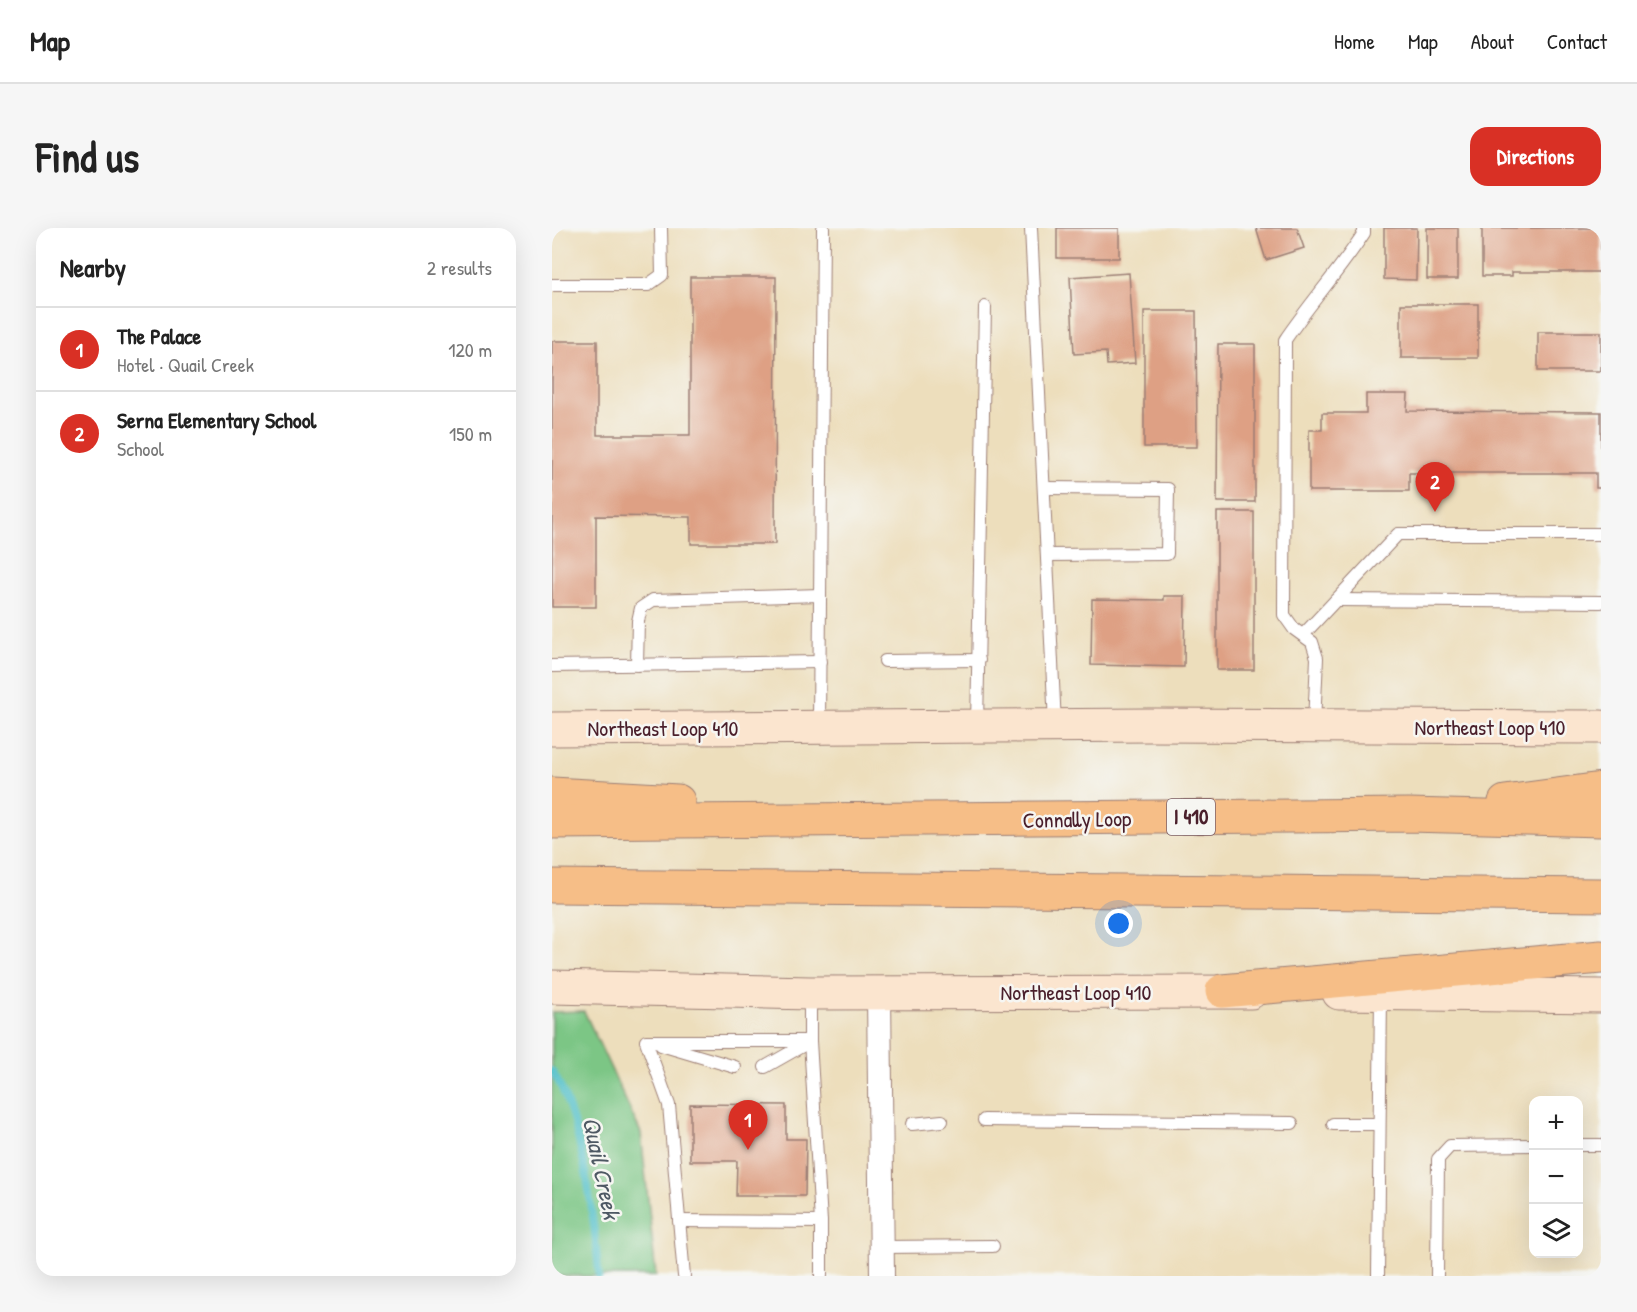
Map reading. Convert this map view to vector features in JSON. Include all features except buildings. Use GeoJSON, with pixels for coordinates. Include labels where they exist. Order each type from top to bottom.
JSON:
{"type":"FeatureCollection","features":[{"type":"Feature","properties":{"kind":"highway"},"geometry":{"type":"LineString","coordinates":[[1409,815],[1601,789]]}},
{"type":"Feature","properties":{"kind":"highway"},"geometry":{"type":"LineString","coordinates":[[552,794],[973,820]]}},
{"type":"Feature","properties":{"kind":"highway","name":"Connally Loop"},"geometry":{"type":"LineString","coordinates":[[552,822],[1409,815],[1601,820]]}},
{"type":"Feature","properties":{"kind":"highway"},"geometry":{"type":"LineString","coordinates":[[560,886],[1601,895]]}},
{"type":"Feature","properties":{"kind":"highway"},"geometry":{"type":"LineString","coordinates":[[1222,991],[1601,957]]}},
{"type":"Feature","properties":{"kind":"main road","name":"Northeast Loop 410"},"geometry":{"type":"LineString","coordinates":[[552,729],[977,726],[1601,727]]}},
{"type":"Feature","properties":{"kind":"main road","name":"Northeast Loop 410"},"geometry":{"type":"LineString","coordinates":[[557,987],[810,993],[1222,991],[1601,996]]}},
{"type":"Feature","properties":{"kind":"street"},"geometry":{"type":"LineString","coordinates":[[879,993],[882,1276]]}},
{"type":"Feature","properties":{"kind":"lane"},"geometry":{"type":"LineString","coordinates":[[552,285],[648,285],[662,275],[662,228]]}},
{"type":"Feature","properties":{"kind":"lane"},"geometry":{"type":"LineString","coordinates":[[819,727],[823,228]]}},
{"type":"Feature","properties":{"kind":"lane"},"geometry":{"type":"LineString","coordinates":[[1031,228],[1055,726]]}},
{"type":"Feature","properties":{"kind":"lane"},"geometry":{"type":"LineString","coordinates":[[1314,726],[1317,658],[1312,642],[1294,629],[1284,615],[1285,340],[1347,259],[1364,233],[1364,228]]}},
{"type":"Feature","properties":{"kind":"lane"},"geometry":{"type":"LineString","coordinates":[[977,726],[985,307]]}},
{"type":"Feature","properties":{"kind":"lane"},"geometry":{"type":"LineString","coordinates":[[1044,488],[1168,489],[1167,554],[1048,555]]}},
{"type":"Feature","properties":{"kind":"lane"},"geometry":{"type":"LineString","coordinates":[[1303,635],[1398,534],[1601,534]]}},
{"type":"Feature","properties":{"kind":"lane"},"geometry":{"type":"LineString","coordinates":[[637,665],[638,621],[641,608],[653,600],[820,595]]}},
{"type":"Feature","properties":{"kind":"lane"},"geometry":{"type":"LineString","coordinates":[[1336,600],[1601,602]]}},
{"type":"Feature","properties":{"kind":"lane"},"geometry":{"type":"LineString","coordinates":[[885,661],[979,660]]}},
{"type":"Feature","properties":{"kind":"lane"},"geometry":{"type":"LineString","coordinates":[[552,666],[820,662]]}},
{"type":"Feature","properties":{"kind":"lane"},"geometry":{"type":"LineString","coordinates":[[810,993],[810,1041],[821,1222],[821,1276]]}},
{"type":"Feature","properties":{"kind":"lane"},"geometry":{"type":"LineString","coordinates":[[1378,1276],[1380,993]]}},
{"type":"Feature","properties":{"kind":"lane"},"geometry":{"type":"LineString","coordinates":[[646,1041],[810,1041]]}},
{"type":"Feature","properties":{"kind":"lane"},"geometry":{"type":"LineString","coordinates":[[646,1041],[735,1067]]}},
{"type":"Feature","properties":{"kind":"lane"},"geometry":{"type":"LineString","coordinates":[[646,1041],[669,1105],[684,1276]]}},
{"type":"Feature","properties":{"kind":"lane"},"geometry":{"type":"LineString","coordinates":[[765,1067],[810,1041]]}},
{"type":"Feature","properties":{"kind":"lane"},"geometry":{"type":"LineString","coordinates":[[912,1124],[942,1120]]}},
{"type":"Feature","properties":{"kind":"lane"},"geometry":{"type":"LineString","coordinates":[[984,1120],[1292,1123]]}},
{"type":"Feature","properties":{"kind":"lane"},"geometry":{"type":"LineString","coordinates":[[1333,1124],[1379,1124]]}},
{"type":"Feature","properties":{"kind":"lane"},"geometry":{"type":"LineString","coordinates":[[1437,1276],[1438,1159],[1450,1146],[1529,1145]]}},
{"type":"Feature","properties":{"kind":"lane"},"geometry":{"type":"LineString","coordinates":[[1583,1145],[1601,1145]]}},
{"type":"Feature","properties":{"kind":"lane"},"geometry":{"type":"LineString","coordinates":[[679,1221],[821,1222]]}},
{"type":"Feature","properties":{"kind":"lane"},"geometry":{"type":"LineString","coordinates":[[882,1247],[993,1246]]}},
{"type":"Feature","properties":{"kind":"green space"},"geometry":{"type":"Polygon","coordinates":[[[584,1011],[641,1133],[656,1276],[552,1276],[552,1012],[584,1011]]]}},
{"type":"Feature","properties":{"kind":"waterway","name":"Quail Creek"},"geometry":{"type":"LineString","coordinates":[[552,1071],[568,1105],[582,1157],[599,1276]]}},
{"type":"Feature","properties":{"kind":"place","name":"Serna Elementary School"},"geometry":{"type":"Point","coordinates":[1435,512]}},
{"type":"Feature","properties":{"kind":"place","name":"The Palace"},"geometry":{"type":"Point","coordinates":[748,1150]}}]}
